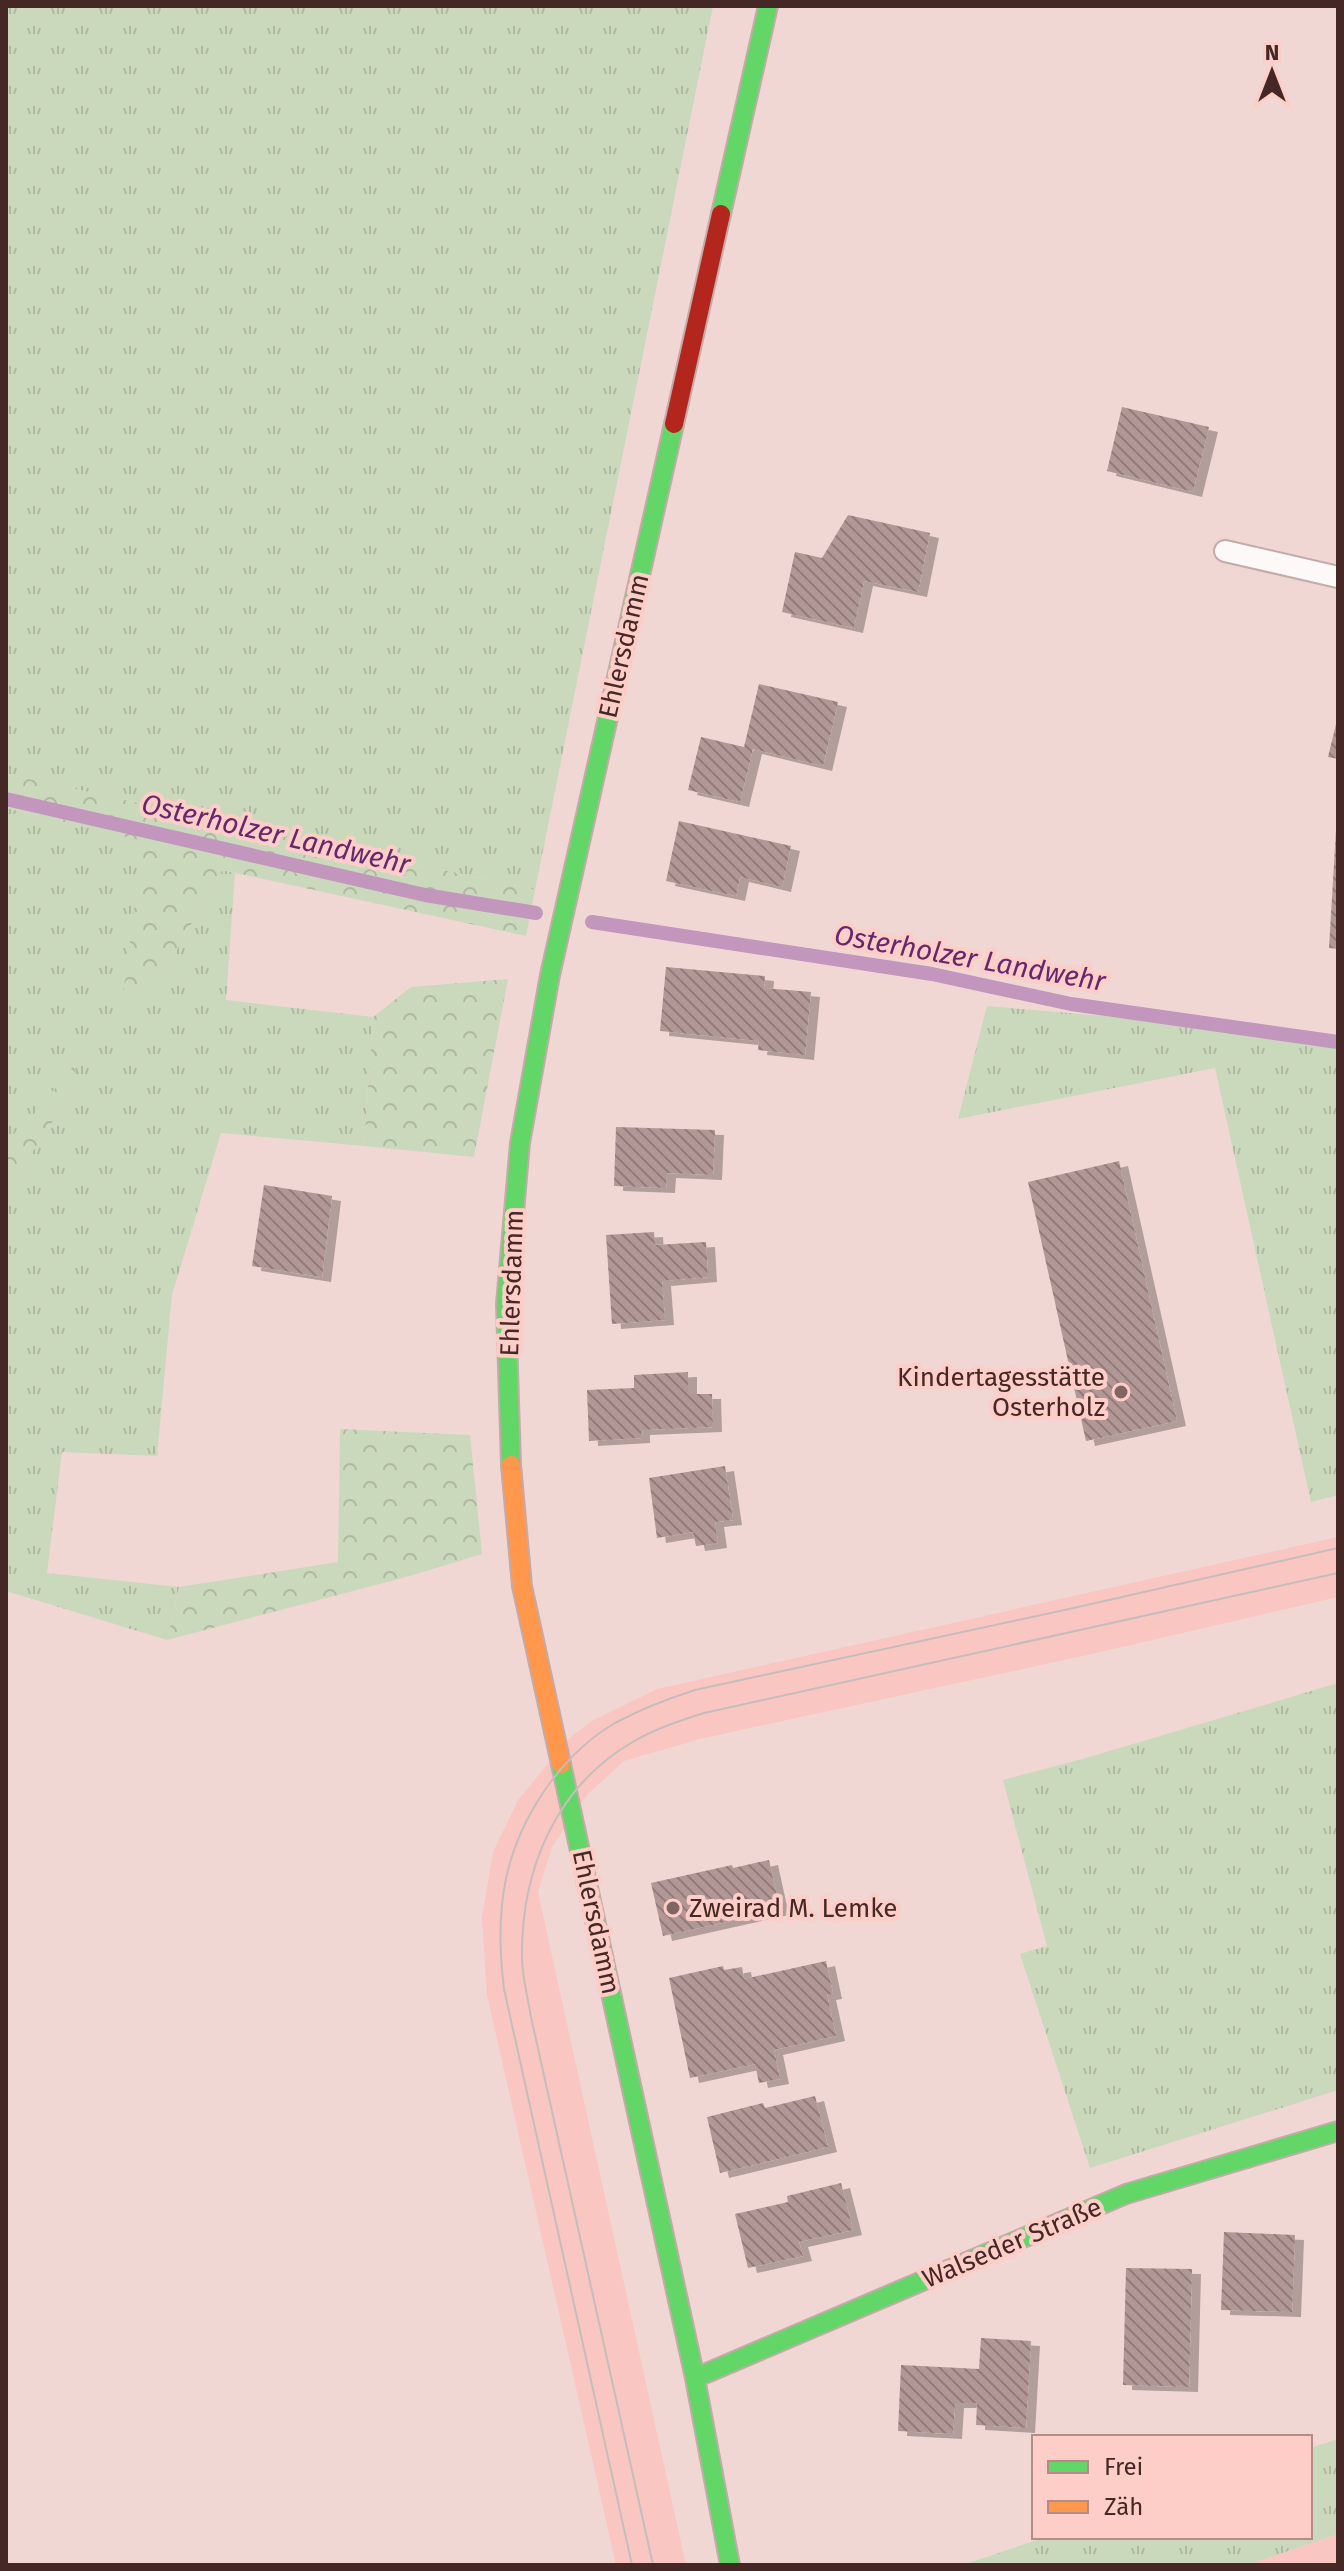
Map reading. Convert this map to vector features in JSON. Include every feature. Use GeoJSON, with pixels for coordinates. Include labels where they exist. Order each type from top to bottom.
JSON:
{"type":"FeatureCollection","features":[{"type":"Feature","properties":{"kind":"street","name":"Ehlersdamm"},"geometry":{"type":"LineString","coordinates":[[730,2565],[695,2378],[522,1586],[510,1454],[506,1304],[520,1143],[550,975],[768,6]]}},
{"type":"Feature","properties":{"kind":"street","name":"Walseder Straße"},"geometry":{"type":"LineString","coordinates":[[695,2378],[1126,2194],[1338,2131]]}},
{"type":"Feature","properties":{"kind":"lane"},"geometry":{"type":"LineString","coordinates":[[1225,551],[1338,577]]}},
{"type":"Feature","properties":{"kind":"shaded area"},"geometry":{"type":"Polygon","coordinates":[[[1338,1537],[1338,1597],[704,1738],[624,1761],[587,1795],[552,1847],[538,1892],[686,2565],[616,2565],[487,1995],[482,1918],[493,1852],[518,1800],[568,1739],[592,1721],[657,1689],[1338,1537]]]}},
{"type":"Feature","properties":{"kind":"shaded area"},"geometry":{"type":"Polygon","coordinates":[[[1338,2534],[1338,2565],[1247,2565],[1338,2534]]]}},
{"type":"Feature","properties":{"kind":"green space"},"geometry":{"type":"Polygon","coordinates":[[[6,6],[713,6],[535,890],[6,774],[6,6]]]}},
{"type":"Feature","properties":{"kind":"green space"},"geometry":{"type":"Polygon","coordinates":[[[6,774],[535,890],[526,936],[222,870],[163,974],[122,1004],[143,841],[6,808],[6,774]]]}},
{"type":"Feature","properties":{"kind":"green space"},"geometry":{"type":"Polygon","coordinates":[[[6,808],[144,841],[163,974],[222,870],[235,873],[226,1000],[373,1017],[364,1146],[221,1133],[172,1295],[157,1456],[62,1452],[47,1573],[179,1587],[167,1640],[6,1591],[6,1182],[17,1174],[78,1085],[36,1112],[6,1142],[6,808]]]}},
{"type":"Feature","properties":{"kind":"green space"},"geometry":{"type":"Polygon","coordinates":[[[508,979],[474,1157],[364,1146],[373,1017],[411,987],[508,979]]]}},
{"type":"Feature","properties":{"kind":"green space"},"geometry":{"type":"Polygon","coordinates":[[[987,1006],[1338,1036],[1338,1495],[1311,1502],[1215,1068],[958,1119],[987,1006]]]}},
{"type":"Feature","properties":{"kind":"green space"},"geometry":{"type":"Polygon","coordinates":[[[74,1065],[78,1085],[17,1174],[6,1182],[6,1142],[36,1112],[74,1065]]]}},
{"type":"Feature","properties":{"kind":"green space"},"geometry":{"type":"Polygon","coordinates":[[[340,1429],[470,1435],[482,1554],[167,1640],[179,1587],[338,1562],[340,1429]]]}},
{"type":"Feature","properties":{"kind":"green space"},"geometry":{"type":"Polygon","coordinates":[[[1338,1683],[1338,2090],[1090,2168],[1020,1954],[1047,1946],[1003,1780],[1338,1683]]]}},
{"type":"Feature","properties":{"kind":"green space"},"geometry":{"type":"Polygon","coordinates":[[[1338,2439],[1338,2534],[1247,2565],[963,2565],[1040,2539],[1312,2539],[1312,2447],[1338,2439]]]}},
{"type":"Feature","properties":{"kind":"building"},"geometry":{"type":"Polygon","coordinates":[[[1122,407],[1209,427],[1193,492],[1107,471],[1122,407]]]}},
{"type":"Feature","properties":{"kind":"building"},"geometry":{"type":"Polygon","coordinates":[[[848,515],[930,533],[918,592],[864,581],[854,628],[782,612],[795,552],[822,558],[848,515]]]}},
{"type":"Feature","properties":{"kind":"building"},"geometry":{"type":"Polygon","coordinates":[[[759,684],[838,702],[823,766],[753,749],[740,802],[688,790],[701,737],[744,747],[759,684]]]}},
{"type":"Feature","properties":{"kind":"building"},"geometry":{"type":"Polygon","coordinates":[[[1338,720],[1338,759],[1328,757],[1338,720]]]}},
{"type":"Feature","properties":{"kind":"building"},"geometry":{"type":"Polygon","coordinates":[[[679,821],[791,846],[782,887],[740,877],[736,896],[666,881],[679,821]]]}},
{"type":"Feature","properties":{"kind":"building"},"geometry":{"type":"Polygon","coordinates":[[[1338,830],[1338,949],[1329,948],[1338,830]]]}},
{"type":"Feature","properties":{"kind":"building"},"geometry":{"type":"Polygon","coordinates":[[[666,967],[765,976],[764,988],[811,992],[805,1055],[758,1050],[759,1041],[660,1031],[666,967]]]}},
{"type":"Feature","properties":{"kind":"building"},"geometry":{"type":"Polygon","coordinates":[[[616,1127],[715,1130],[713,1175],[667,1173],[666,1188],[614,1186],[616,1127]]]}},
{"type":"Feature","properties":{"kind":"building"},"geometry":{"type":"Polygon","coordinates":[[[1119,1161],[1177,1421],[1086,1441],[1028,1182],[1119,1161]]]}},
{"type":"Feature","properties":{"kind":"building"},"geometry":{"type":"Polygon","coordinates":[[[264,1185],[332,1196],[322,1277],[252,1266],[264,1185]]]}},
{"type":"Feature","properties":{"kind":"building"},"geometry":{"type":"Polygon","coordinates":[[[654,1232],[655,1245],[706,1242],[708,1277],[662,1281],[665,1320],[612,1324],[606,1235],[654,1232]]]}},
{"type":"Feature","properties":{"kind":"building"},"geometry":{"type":"Polygon","coordinates":[[[688,1372],[688,1394],[712,1394],[713,1427],[641,1430],[641,1438],[589,1441],[587,1390],[634,1388],[634,1375],[688,1372]]]}},
{"type":"Feature","properties":{"kind":"building"},"geometry":{"type":"Polygon","coordinates":[[[725,1466],[733,1520],[715,1522],[718,1543],[696,1546],[693,1532],[657,1538],[649,1478],[725,1466]]]}},
{"type":"Feature","properties":{"kind":"building"},"geometry":{"type":"Polygon","coordinates":[[[769,1860],[780,1910],[663,1936],[651,1883],[769,1860]]]}},
{"type":"Feature","properties":{"kind":"building"},"geometry":{"type":"Polygon","coordinates":[[[826,1961],[833,1994],[827,1995],[836,2036],[774,2050],[780,2079],[759,2083],[755,2064],[690,2078],[669,1978],[723,1966],[724,1970],[742,1967],[744,1979],[826,1961]]]}},
{"type":"Feature","properties":{"kind":"building"},"geometry":{"type":"Polygon","coordinates":[[[815,2096],[828,2147],[720,2173],[707,2117],[763,2103],[765,2108],[815,2096]]]}},
{"type":"Feature","properties":{"kind":"building"},"geometry":{"type":"Polygon","coordinates":[[[841,2183],[853,2230],[799,2242],[803,2256],[748,2268],[735,2214],[788,2202],[787,2196],[841,2183]]]}},
{"type":"Feature","properties":{"kind":"building"},"geometry":{"type":"Polygon","coordinates":[[[1224,2232],[1295,2235],[1292,2312],[1221,2310],[1224,2232]]]}},
{"type":"Feature","properties":{"kind":"building"},"geometry":{"type":"Polygon","coordinates":[[[1126,2268],[1192,2269],[1189,2387],[1123,2385],[1126,2268]]]}},
{"type":"Feature","properties":{"kind":"building"},"geometry":{"type":"Polygon","coordinates":[[[981,2338],[1031,2341],[1026,2428],[976,2425],[977,2403],[955,2403],[953,2434],[898,2431],[901,2365],[979,2369],[981,2338]]]}},
{"type":"Feature","properties":{"kind":"waterway","name":"Osterholzer Landwehr"},"geometry":{"type":"LineString","coordinates":[[6,799],[425,895],[536,913]]}},
{"type":"Feature","properties":{"kind":"waterway","name":"Osterholzer Landwehr"},"geometry":{"type":"LineString","coordinates":[[592,922],[932,974],[1071,1004],[1338,1042]]}},
{"type":"Feature","properties":{"kind":"tram line"},"geometry":{"type":"LineString","coordinates":[[632,2565],[504,1989],[501,1960],[502,1905],[513,1854],[522,1829],[552,1780],[581,1748],[606,1729],[644,1709],[695,1690],[1338,1548]]}},
{"type":"Feature","properties":{"kind":"tram line"},"geometry":{"type":"LineString","coordinates":[[653,2565],[523,1972],[523,1925],[528,1894],[536,1863],[563,1808],[582,1783],[631,1743],[658,1729],[704,1713],[1338,1573]]}},
{"type":"Feature","properties":{"kind":"traffic: fast"},"geometry":{"type":"LineString","coordinates":[[721,214],[768,6]]}},
{"type":"Feature","properties":{"kind":"traffic: fast"},"geometry":{"type":"LineString","coordinates":[[511,1465],[506,1304],[520,1143],[550,975],[674,424]]}},
{"type":"Feature","properties":{"kind":"traffic: fast"},"geometry":{"type":"LineString","coordinates":[[561,1764],[695,2378],[730,2565]]}},
{"type":"Feature","properties":{"kind":"traffic: fast"},"geometry":{"type":"LineString","coordinates":[[695,2378],[1126,2194],[1338,2131]]}},
{"type":"Feature","properties":{"kind":"traffic: slow"},"geometry":{"type":"LineString","coordinates":[[511,1465],[522,1586],[561,1764]]}},
{"type":"Feature","properties":{"kind":"traffic: jam"},"geometry":{"type":"LineString","coordinates":[[674,424],[721,214]]}},
{"type":"Feature","properties":{"kind":"place","name":"Kindertagesstätte Osterholz"},"geometry":{"type":"Point","coordinates":[1121,1392]}},
{"type":"Feature","properties":{"kind":"place","name":"Zweirad M. Lemke"},"geometry":{"type":"Point","coordinates":[673,1908]}}]}
